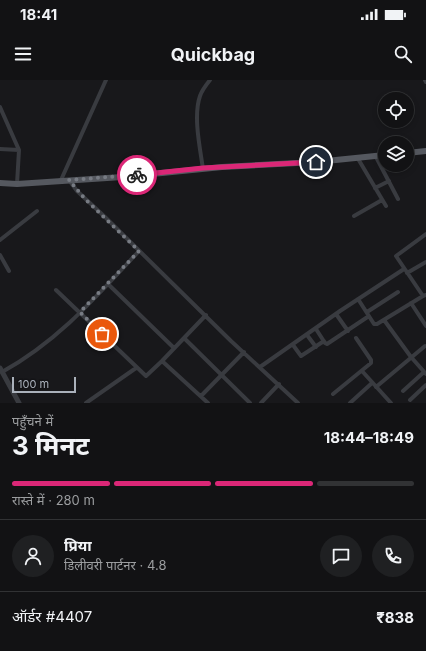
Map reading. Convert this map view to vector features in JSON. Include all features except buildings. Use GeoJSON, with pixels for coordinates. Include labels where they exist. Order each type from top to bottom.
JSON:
{"type":"FeatureCollection","features":[{"type":"Feature","properties":{"kind":"main road"},"geometry":{"type":"LineString","coordinates":[[414,153],[426,152]]}},
{"type":"Feature","properties":{"kind":"main road"},"geometry":{"type":"LineString","coordinates":[[0,183],[17,184],[122,177],[203,168],[316,162],[375,155]]}},
{"type":"Feature","properties":{"kind":"street"},"geometry":{"type":"LineString","coordinates":[[61,180],[106,80]]}},
{"type":"Feature","properties":{"kind":"street"},"geometry":{"type":"LineString","coordinates":[[203,168],[198,132],[198,104],[204,88],[210,80]]}},
{"type":"Feature","properties":{"kind":"street"},"geometry":{"type":"LineString","coordinates":[[0,107],[1,114],[18,150],[17,184]]}},
{"type":"Feature","properties":{"kind":"street"},"geometry":{"type":"LineString","coordinates":[[0,149],[18,150]]}},
{"type":"Feature","properties":{"kind":"street"},"geometry":{"type":"LineString","coordinates":[[375,155],[398,199]]}},
{"type":"Feature","properties":{"kind":"street"},"geometry":{"type":"LineString","coordinates":[[357,157],[386,206]]}},
{"type":"Feature","properties":{"kind":"street"},"geometry":{"type":"LineString","coordinates":[[69,180],[85,199],[298,403]]}},
{"type":"Feature","properties":{"kind":"street"},"geometry":{"type":"LineString","coordinates":[[375,188],[389,181]]}},
{"type":"Feature","properties":{"kind":"street"},"geometry":{"type":"LineString","coordinates":[[354,216],[382,200]]}},
{"type":"Feature","properties":{"kind":"street"},"geometry":{"type":"LineString","coordinates":[[0,240],[37,211]]}},
{"type":"Feature","properties":{"kind":"street"},"geometry":{"type":"LineString","coordinates":[[358,299],[376,324],[424,296],[396,256],[426,234]]}},
{"type":"Feature","properties":{"kind":"street"},"geometry":{"type":"LineString","coordinates":[[19,403],[1,370],[32,354],[46,343],[80,312],[139,251]]}},
{"type":"Feature","properties":{"kind":"street"},"geometry":{"type":"LineString","coordinates":[[0,255],[9,271]]}},
{"type":"Feature","properties":{"kind":"street"},"geometry":{"type":"LineString","coordinates":[[407,273],[426,262]]}},
{"type":"Feature","properties":{"kind":"street"},"geometry":{"type":"LineString","coordinates":[[260,368],[404,268]]}},
{"type":"Feature","properties":{"kind":"street"},"geometry":{"type":"LineString","coordinates":[[108,284],[174,348]]}},
{"type":"Feature","properties":{"kind":"street"},"geometry":{"type":"LineString","coordinates":[[56,290],[146,376],[206,315]]}},
{"type":"Feature","properties":{"kind":"street"},"geometry":{"type":"LineString","coordinates":[[316,329],[324,342],[329,344],[398,292]]}},
{"type":"Feature","properties":{"kind":"street"},"geometry":{"type":"LineString","coordinates":[[411,303],[426,326]]}},
{"type":"Feature","properties":{"kind":"street"},"geometry":{"type":"LineString","coordinates":[[336,314],[348,331]]}},
{"type":"Feature","properties":{"kind":"street"},"geometry":{"type":"LineString","coordinates":[[384,320],[411,357],[425,373],[403,391]]}},
{"type":"Feature","properties":{"kind":"street"},"geometry":{"type":"LineString","coordinates":[[307,335],[316,347]]}},
{"type":"Feature","properties":{"kind":"street"},"geometry":{"type":"LineString","coordinates":[[184,338],[250,403]]}},
{"type":"Feature","properties":{"kind":"street"},"geometry":{"type":"LineString","coordinates":[[332,394],[362,371],[371,361],[356,338]]}},
{"type":"Feature","properties":{"kind":"street"},"geometry":{"type":"LineString","coordinates":[[293,345],[301,356],[324,342]]}},
{"type":"Feature","properties":{"kind":"street"},"geometry":{"type":"LineString","coordinates":[[376,387],[425,346]]}},
{"type":"Feature","properties":{"kind":"street"},"geometry":{"type":"LineString","coordinates":[[201,396],[244,352]]}},
{"type":"Feature","properties":{"kind":"street"},"geometry":{"type":"LineString","coordinates":[[162,361],[208,403]]}},
{"type":"Feature","properties":{"kind":"street"},"geometry":{"type":"LineString","coordinates":[[86,403],[136,368]]}},
{"type":"Feature","properties":{"kind":"street"},"geometry":{"type":"LineString","coordinates":[[362,371],[391,403]]}},
{"type":"Feature","properties":{"kind":"street"},"geometry":{"type":"LineString","coordinates":[[350,403],[372,383]]}},
{"type":"Feature","properties":{"kind":"street"},"geometry":{"type":"LineString","coordinates":[[262,402],[279,384]]}},
{"type":"Feature","properties":{"kind":"street"},"geometry":{"type":"LineString","coordinates":[[410,400],[426,385]]}},
{"type":"Feature","properties":{"kind":"street"},"geometry":{"type":"LineString","coordinates":[[355,399],[359,403]]}},
{"type":"Feature","properties":{"kind":"way so far"},"geometry":{"type":"LineString","coordinates":[[102,334],[80,312],[139,251],[77,191],[69,180],[137,175]]}},
{"type":"Feature","properties":{"kind":"route"},"geometry":{"type":"LineString","coordinates":[[137,175],[203,168],[316,162]]}}]}
